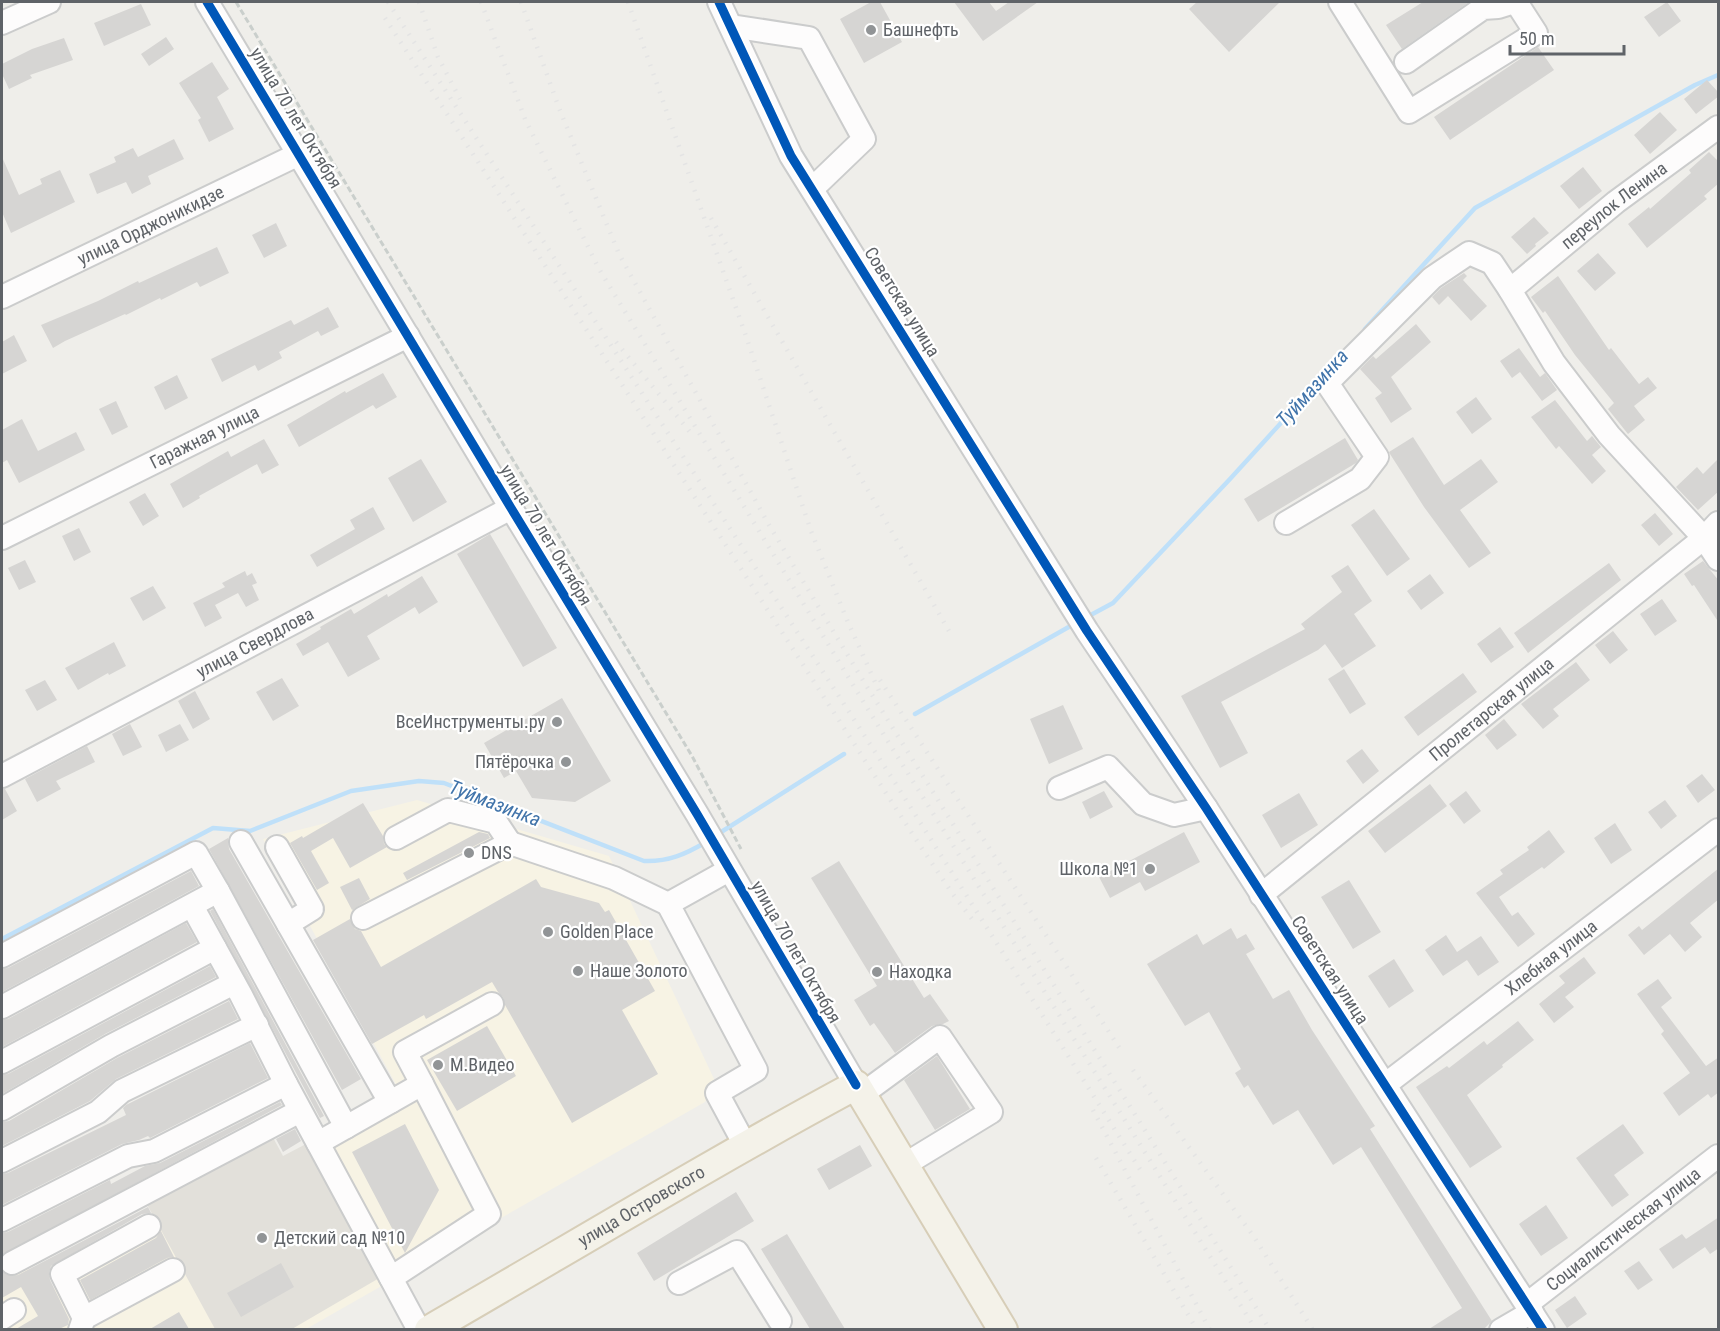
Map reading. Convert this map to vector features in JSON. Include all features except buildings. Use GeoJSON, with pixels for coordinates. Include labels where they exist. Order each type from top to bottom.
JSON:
{"type":"FeatureCollection","features":[{"type":"Feature","properties":{"kind":"main road","name":"улица Островского"},"geometry":{"type":"LineString","coordinates":[[429,1329],[745,1145],[859,1090]]}},
{"type":"Feature","properties":{"kind":"main road","name":"улица 70 лет Октября"},"geometry":{"type":"LineString","coordinates":[[859,1090],[1003,1329]]}},
{"type":"Feature","properties":{"kind":"street"},"geometry":{"type":"LineString","coordinates":[[2,22],[49,2]]}},
{"type":"Feature","properties":{"kind":"street","name":"улица 70 лет Октября"},"geometry":{"type":"LineString","coordinates":[[207,2],[697,814],[859,1090]]}},
{"type":"Feature","properties":{"kind":"street","name":"Советская улица"},"geometry":{"type":"LineString","coordinates":[[719,2],[791,156],[1086,631],[1206,808],[1534,1315]]}},
{"type":"Feature","properties":{"kind":"street"},"geometry":{"type":"LineString","coordinates":[[1340,2],[1408,112],[1536,33],[1515,2],[1483,8],[1406,62]]}},
{"type":"Feature","properties":{"kind":"street"},"geometry":{"type":"LineString","coordinates":[[731,26],[809,38],[864,139],[812,189]]}},
{"type":"Feature","properties":{"kind":"street","name":"переулок Ленина"},"geometry":{"type":"LineString","coordinates":[[1510,290],[1616,202],[1719,127]]}},
{"type":"Feature","properties":{"kind":"street","name":"улица Орджоникидзе"},"geometry":{"type":"LineString","coordinates":[[2,297],[298,154]]}},
{"type":"Feature","properties":{"kind":"street"},"geometry":{"type":"LineString","coordinates":[[1286,523],[1360,479],[1377,457],[1327,383],[1432,278],[1469,254],[1492,263],[1554,363],[1610,435],[1711,530],[1719,559]]}},
{"type":"Feature","properties":{"kind":"street","name":"Гаражная улица"},"geometry":{"type":"LineString","coordinates":[[2,538],[408,336]]}},
{"type":"Feature","properties":{"kind":"street","name":"улица Свердлова"},"geometry":{"type":"LineString","coordinates":[[2,776],[511,508]]}},
{"type":"Feature","properties":{"kind":"street","name":"Пролетарская улица"},"geometry":{"type":"LineString","coordinates":[[1261,895],[1711,530]]}},
{"type":"Feature","properties":{"kind":"street"},"geometry":{"type":"LineString","coordinates":[[1059,788],[1108,767],[1143,804],[1174,815],[1206,808]]}},
{"type":"Feature","properties":{"kind":"street"},"geometry":{"type":"LineString","coordinates":[[396,838],[448,810],[496,822],[510,843],[614,878],[668,904],[756,1070],[717,1093],[745,1145]]}},
{"type":"Feature","properties":{"kind":"street","name":"Хлебная улица"},"geometry":{"type":"LineString","coordinates":[[1386,1084],[1719,830]]}},
{"type":"Feature","properties":{"kind":"street"},"geometry":{"type":"LineString","coordinates":[[241,842],[390,1102]]}},
{"type":"Feature","properties":{"kind":"street"},"geometry":{"type":"LineString","coordinates":[[363,918],[510,843]]}},
{"type":"Feature","properties":{"kind":"street"},"geometry":{"type":"LineString","coordinates":[[277,847],[312,909],[288,924]]}},
{"type":"Feature","properties":{"kind":"street"},"geometry":{"type":"LineString","coordinates":[[2,956],[196,853],[346,1127]]}},
{"type":"Feature","properties":{"kind":"street"},"geometry":{"type":"LineString","coordinates":[[668,904],[724,861]]}},
{"type":"Feature","properties":{"kind":"street"},"geometry":{"type":"LineString","coordinates":[[2,1007],[218,891]]}},
{"type":"Feature","properties":{"kind":"street"},"geometry":{"type":"LineString","coordinates":[[192,906],[419,1329]]}},
{"type":"Feature","properties":{"kind":"street"},"geometry":{"type":"LineString","coordinates":[[2,1062],[215,948]]}},
{"type":"Feature","properties":{"kind":"street"},"geometry":{"type":"LineString","coordinates":[[2,1109],[111,1046],[234,983]]}},
{"type":"Feature","properties":{"kind":"street"},"geometry":{"type":"LineString","coordinates":[[391,1278],[489,1214],[405,1052],[492,1004]]}},
{"type":"Feature","properties":{"kind":"street"},"geometry":{"type":"LineString","coordinates":[[2,1161],[98,1112],[122,1091],[257,1025]]}},
{"type":"Feature","properties":{"kind":"street"},"geometry":{"type":"LineString","coordinates":[[859,1090],[940,1038],[991,1112],[904,1165]]}},
{"type":"Feature","properties":{"kind":"street"},"geometry":{"type":"LineString","coordinates":[[2,1220],[128,1156],[154,1151],[286,1084]]}},
{"type":"Feature","properties":{"kind":"street"},"geometry":{"type":"LineString","coordinates":[[318,1143],[422,1084]]}},
{"type":"Feature","properties":{"kind":"street"},"geometry":{"type":"LineString","coordinates":[[12,1263],[300,1111]]}},
{"type":"Feature","properties":{"kind":"street","name":"Социалистическая улица"},"geometry":{"type":"LineString","coordinates":[[1501,1329],[1534,1315],[1719,1156]]}},
{"type":"Feature","properties":{"kind":"street"},"geometry":{"type":"LineString","coordinates":[[149,1226],[62,1274],[82,1324],[173,1270]]}},
{"type":"Feature","properties":{"kind":"street"},"geometry":{"type":"LineString","coordinates":[[679,1283],[737,1252],[777,1327]]}},
{"type":"Feature","properties":{"kind":"path"},"geometry":{"type":"LineString","coordinates":[[236,2],[692,756],[741,850]]}},
{"type":"Feature","properties":{"kind":"shaded area"},"geometry":{"type":"Polygon","coordinates":[[[417,800],[609,856],[715,1081],[705,1102],[306,1329],[2,1329],[2,1240],[48,1292],[400,1092],[263,839],[417,800]]]}},
{"type":"Feature","properties":{"kind":"shaded area","name":"Детский сад №10"},"geometry":{"type":"Polygon","coordinates":[[[270,1132],[283,1156],[306,1144],[381,1277],[292,1329],[215,1329],[144,1199],[270,1132]]]}},
{"type":"Feature","properties":{"kind":"waterway","name":"Туймазинка"},"geometry":{"type":"LineString","coordinates":[[1365,329],[1475,208],[1695,85],[1718,75]]}},
{"type":"Feature","properties":{"kind":"waterway","name":"Туймазинка"},"geometry":{"type":"LineString","coordinates":[[1087,617],[1113,603],[1320,380]]}},
{"type":"Feature","properties":{"kind":"waterway","name":"Туймазинка"},"geometry":{"type":"LineString","coordinates":[[915,714],[1074,624]]}},
{"type":"Feature","properties":{"kind":"waterway","name":"Туймазинка"},"geometry":{"type":"LineString","coordinates":[[718,834],[844,754]]}},
{"type":"Feature","properties":{"kind":"waterway","name":"Туймазинка"},"geometry":{"type":"LineString","coordinates":[[2,939],[213,828],[250,831],[351,791],[419,781],[444,783],[644,861],[676,856],[706,842]]}},
{"type":"Feature","properties":{"kind":"railway"},"geometry":{"type":"LineString","coordinates":[[388,2],[892,778],[1143,1174]]}},
{"type":"Feature","properties":{"kind":"railway"},"geometry":{"type":"LineString","coordinates":[[419,2],[438,57],[460,99]]}},
{"type":"Feature","properties":{"kind":"railway"},"geometry":{"type":"LineString","coordinates":[[481,2],[525,119],[599,269],[869,711],[1256,1330]]}},
{"type":"Feature","properties":{"kind":"railway"},"geometry":{"type":"LineString","coordinates":[[521,2],[559,108],[619,254],[769,525],[864,682],[1270,1330]]}},
{"type":"Feature","properties":{"kind":"railway"},"geometry":{"type":"LineString","coordinates":[[628,2],[747,339],[811,531],[880,693]]}},
{"type":"Feature","properties":{"kind":"railway"},"geometry":{"type":"LineString","coordinates":[[385,18],[915,838],[975,923]]}},
{"type":"Feature","properties":{"kind":"railway"},"geometry":{"type":"LineString","coordinates":[[711,218],[949,631]]}},
{"type":"Feature","properties":{"kind":"railway"},"geometry":{"type":"LineString","coordinates":[[616,342],[690,432]]}},
{"type":"Feature","properties":{"kind":"railway"},"geometry":{"type":"LineString","coordinates":[[880,680],[1122,1052]]}},
{"type":"Feature","properties":{"kind":"railway"},"geometry":{"type":"LineString","coordinates":[[1133,1070],[1254,1237],[1313,1330]]}},
{"type":"Feature","properties":{"kind":"railway"},"geometry":{"type":"LineString","coordinates":[[1093,1110],[1210,1330]]}},
{"type":"Feature","properties":{"kind":"railway"},"geometry":{"type":"LineString","coordinates":[[1096,1158],[1197,1330]]}},
{"type":"Feature","properties":{"kind":"cycle path"},"geometry":{"type":"LineString","coordinates":[[207,2],[697,814],[856,1085]]}},
{"type":"Feature","properties":{"kind":"cycle path"},"geometry":{"type":"LineString","coordinates":[[719,2],[791,156],[1087,631],[1206,808],[1543,1330]]}},
{"type":"Feature","properties":{"kind":"place","name":"Башнефть"},"geometry":{"type":"Point","coordinates":[871,30]}},
{"type":"Feature","properties":{"kind":"place","name":"ВсеИнструменты.ру"},"geometry":{"type":"Point","coordinates":[557,722]}},
{"type":"Feature","properties":{"kind":"place","name":"Пятёрочка"},"geometry":{"type":"Point","coordinates":[566,762]}},
{"type":"Feature","properties":{"kind":"place","name":"DNS"},"geometry":{"type":"Point","coordinates":[469,853]}},
{"type":"Feature","properties":{"kind":"place","name":"Школа №1"},"geometry":{"type":"Point","coordinates":[1150,869]}},
{"type":"Feature","properties":{"kind":"place","name":"Golden Place"},"geometry":{"type":"Point","coordinates":[548,932]}},
{"type":"Feature","properties":{"kind":"place","name":"Наше Золото"},"geometry":{"type":"Point","coordinates":[578,971]}},
{"type":"Feature","properties":{"kind":"place","name":"Находка"},"geometry":{"type":"Point","coordinates":[877,972]}},
{"type":"Feature","properties":{"kind":"place","name":"М.Видео"},"geometry":{"type":"Point","coordinates":[438,1065]}},
{"type":"Feature","properties":{"kind":"place","name":"Детский сад №10"},"geometry":{"type":"Point","coordinates":[262,1238]}}]}
